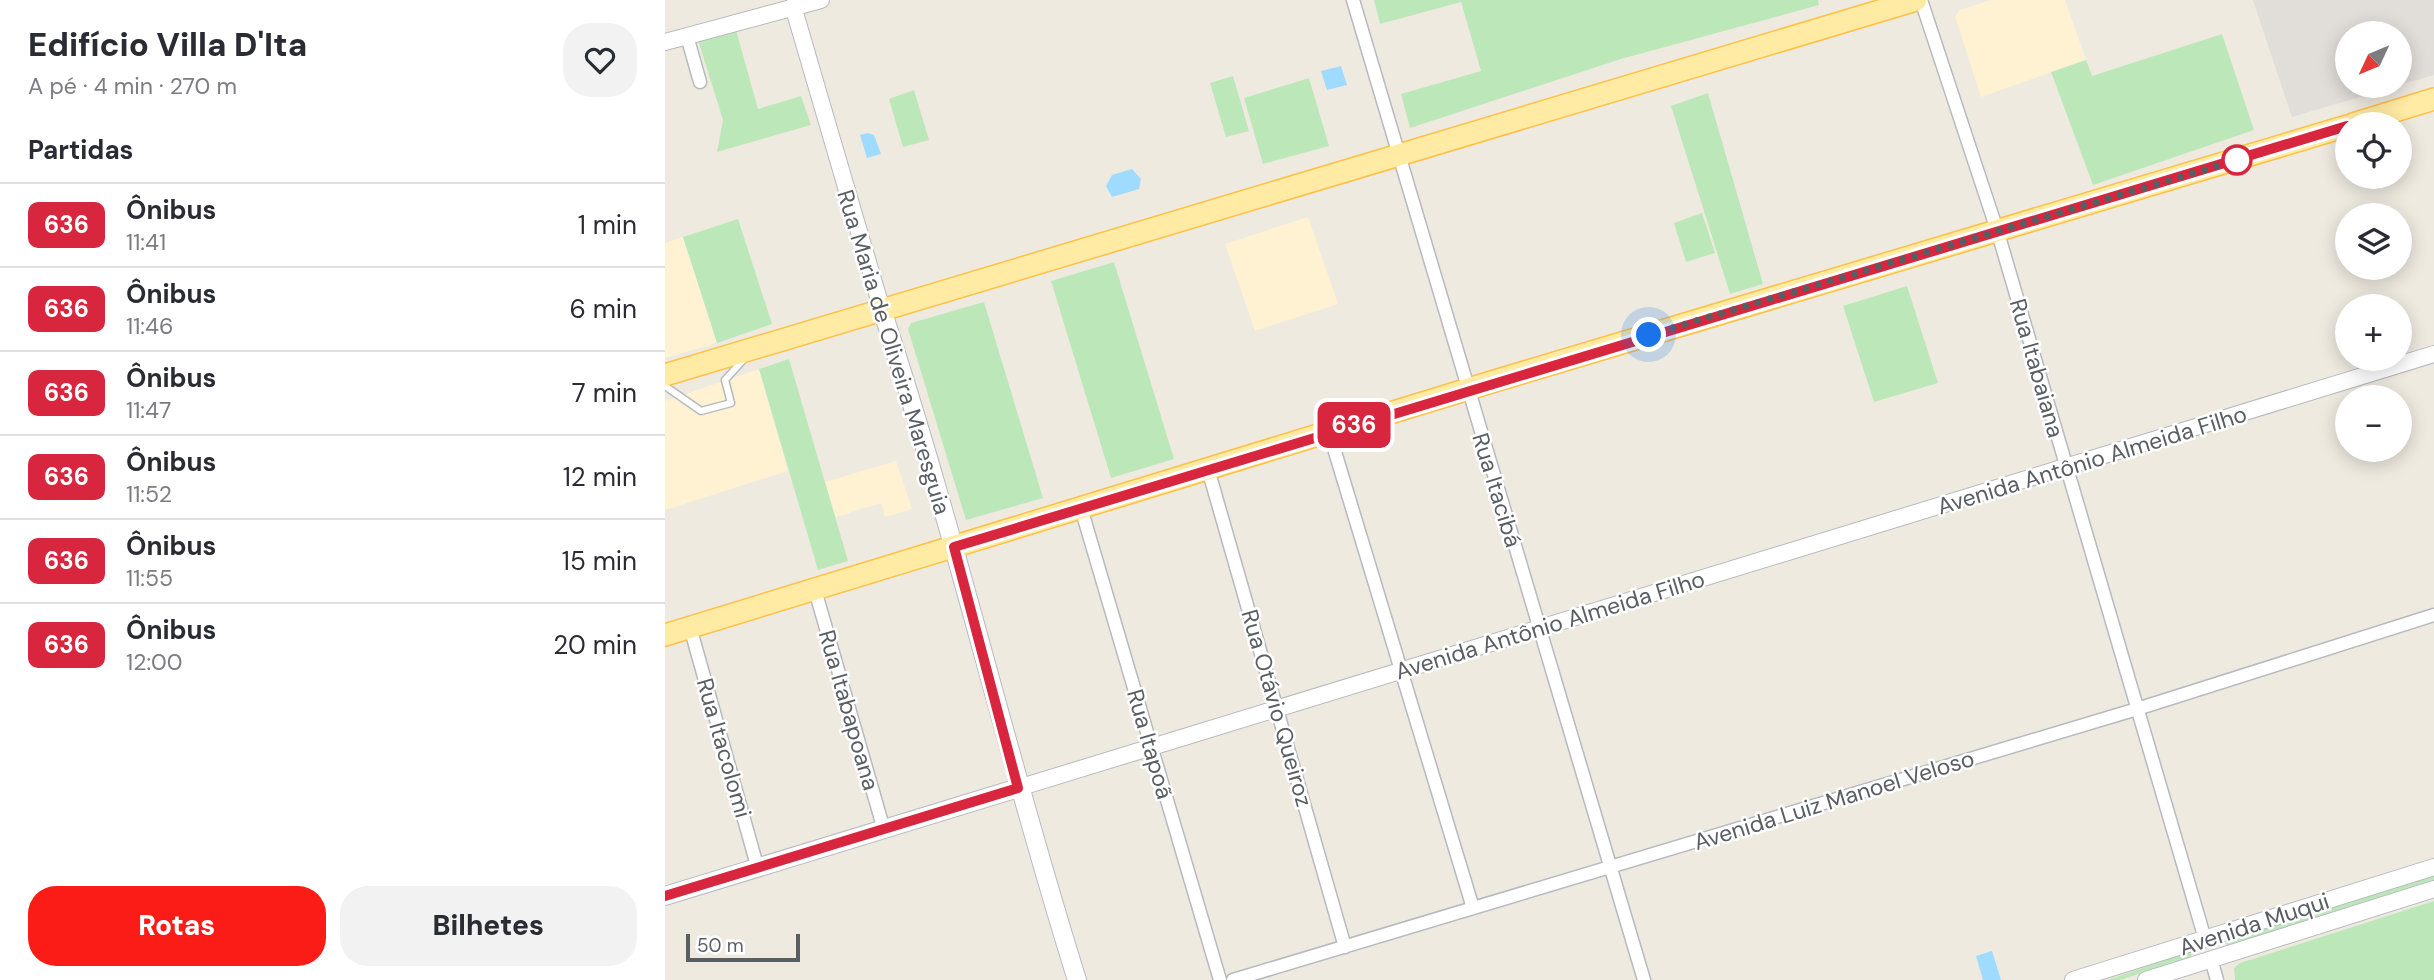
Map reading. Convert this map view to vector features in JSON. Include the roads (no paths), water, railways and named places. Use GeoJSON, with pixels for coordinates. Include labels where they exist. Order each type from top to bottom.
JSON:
{"type":"FeatureCollection","features":[{"type":"Feature","properties":{"kind":"main road"},"geometry":{"type":"LineString","coordinates":[[665,375],[1919,0]]}},
{"type":"Feature","properties":{"kind":"main road"},"geometry":{"type":"LineString","coordinates":[[2392,112],[2434,99]]}},
{"type":"Feature","properties":{"kind":"main road"},"geometry":{"type":"LineString","coordinates":[[665,635],[1467,390],[1998,233],[2335,130]]}},
{"type":"Feature","properties":{"kind":"main road","name":"Rua Maria de Oliveira Maresguia"},"geometry":{"type":"LineString","coordinates":[[882,310],[954,547],[1018,788],[1077,980]]}},
{"type":"Feature","properties":{"kind":"main road","name":"Avenida Antônio Almeida Filho"},"geometry":{"type":"LineString","coordinates":[[665,895],[1018,788]]}},
{"type":"Feature","properties":{"kind":"street"},"geometry":{"type":"LineString","coordinates":[[665,42],[821,0]]}},
{"type":"Feature","properties":{"kind":"street","name":"Rua Itacibá"},"geometry":{"type":"LineString","coordinates":[[1353,0],[1644,980]]}},
{"type":"Feature","properties":{"kind":"street","name":"Rua Itabaiana"},"geometry":{"type":"LineString","coordinates":[[1919,0],[1998,233],[2205,939]]}},
{"type":"Feature","properties":{"kind":"street","name":"Rua Maria de Oliveira Maresguia"},"geometry":{"type":"LineString","coordinates":[[793,6],[882,310]]}},
{"type":"Feature","properties":{"kind":"street"},"geometry":{"type":"LineString","coordinates":[[687,36],[700,82]]}},
{"type":"Feature","properties":{"kind":"street","name":"Avenida Antônio Almeida Filho"},"geometry":{"type":"LineString","coordinates":[[1018,788],[1540,627],[2067,469],[2434,354]]}},
{"type":"Feature","properties":{"kind":"street"},"geometry":{"type":"LineString","coordinates":[[1329,432],[1473,908]]}},
{"type":"Feature","properties":{"kind":"street","name":"Rua Otávio Queiroz"},"geometry":{"type":"LineString","coordinates":[[1208,469],[1345,947]]}},
{"type":"Feature","properties":{"kind":"street","name":"Rua Itapoã"},"geometry":{"type":"LineString","coordinates":[[1081,508],[1220,980]]}},
{"type":"Feature","properties":{"kind":"street","name":"Rua Itabapoana"},"geometry":{"type":"LineString","coordinates":[[815,590],[884,830]]}},
{"type":"Feature","properties":{"kind":"street","name":"Avenida Luiz Manoel Veloso"},"geometry":{"type":"LineString","coordinates":[[1233,980],[2137,709],[2434,615]]}},
{"type":"Feature","properties":{"kind":"street","name":"Rua Itacolomi"},"geometry":{"type":"LineString","coordinates":[[690,627],[758,869]]}},
{"type":"Feature","properties":{"kind":"street","name":"Avenida Muqui"},"geometry":{"type":"LineString","coordinates":[[2080,979],[2434,867]]}},
{"type":"Feature","properties":{"kind":"street"},"geometry":{"type":"LineString","coordinates":[[2146,980],[2434,889]]}},
{"type":"Feature","properties":{"kind":"street"},"geometry":{"type":"LineString","coordinates":[[2205,939],[2217,980]]}},
{"type":"Feature","properties":{"kind":"lane"},"geometry":{"type":"LineString","coordinates":[[665,386],[701,411],[731,402],[725,380],[753,348]]}},
{"type":"Feature","properties":{"kind":"water"},"geometry":{"type":"Polygon","coordinates":[[[1341,66],[1347,85],[1327,90],[1321,71],[1341,66]]]}},
{"type":"Feature","properties":{"kind":"water"},"geometry":{"type":"Polygon","coordinates":[[[860,135],[874,135],[881,154],[867,158],[860,135]]]}},
{"type":"Feature","properties":{"kind":"water"},"geometry":{"type":"Polygon","coordinates":[[[1132,169],[1141,179],[1139,189],[1112,197],[1106,186],[1112,175],[1132,169]]]}},
{"type":"Feature","properties":{"kind":"water"},"geometry":{"type":"Polygon","coordinates":[[[1992,951],[2001,980],[1983,980],[1976,956],[1992,951]]]}}]}
